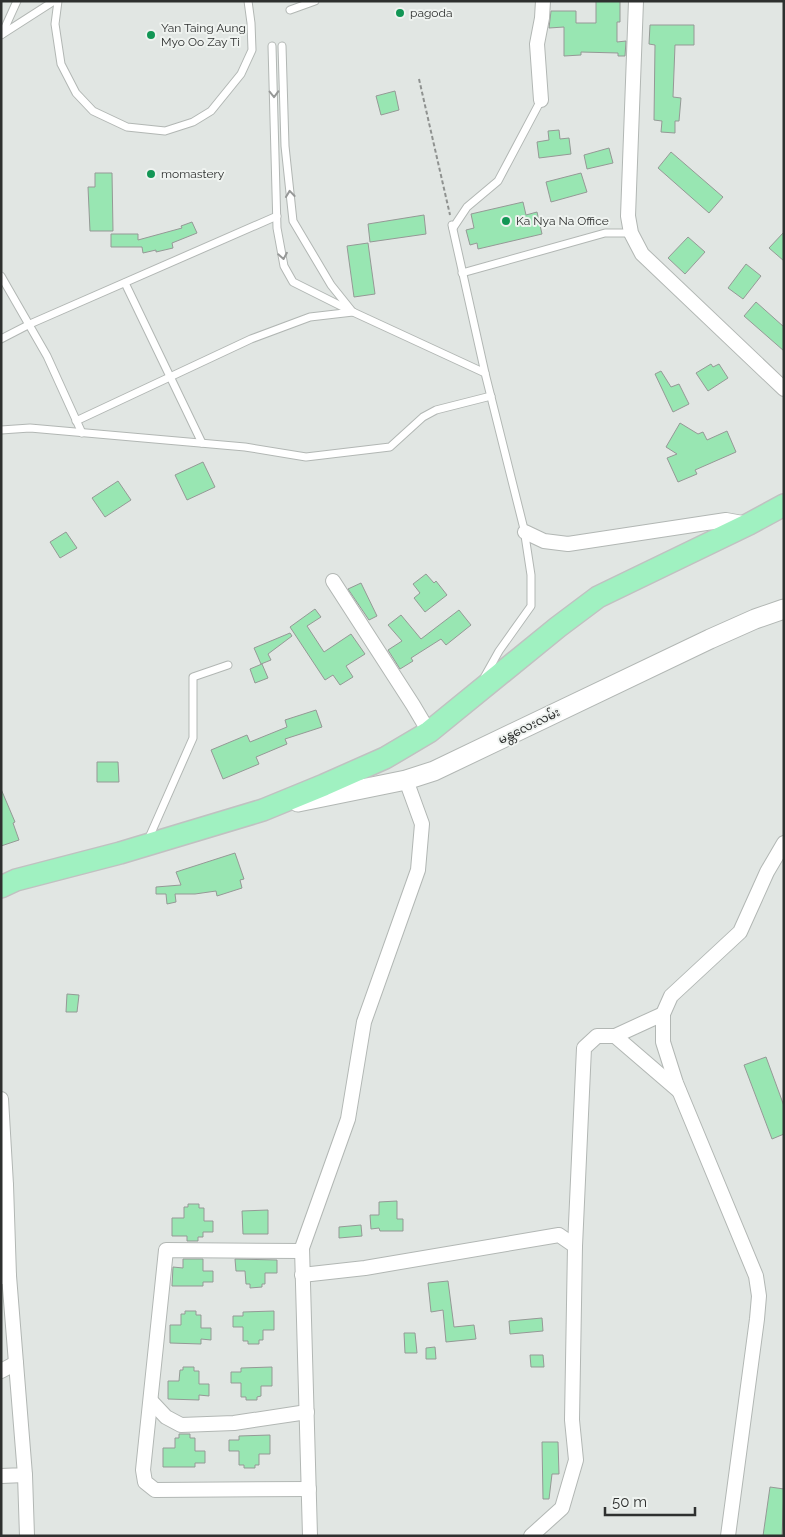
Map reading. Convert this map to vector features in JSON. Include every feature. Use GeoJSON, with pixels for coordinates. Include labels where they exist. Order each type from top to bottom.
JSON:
{"type":"FeatureCollection","features":[{"type":"Feature","properties":{"kind":"main road"},"geometry":{"type":"LineString","coordinates":[[1,887],[16,880],[146,845],[263,810],[385,758],[429,732],[558,627],[598,597],[784,506]]}},
{"type":"Feature","properties":{"kind":"main road","name":"မန္တလေးလမ်း"},"geometry":{"type":"LineString","coordinates":[[263,810],[406,780],[434,771],[710,639],[755,619],[784,609]]}},
{"type":"Feature","properties":{"kind":"street"},"geometry":{"type":"LineString","coordinates":[[541,100],[537,44],[543,1]]}},
{"type":"Feature","properties":{"kind":"street"},"geometry":{"type":"LineString","coordinates":[[636,1],[628,216],[631,233],[642,254],[784,389]]}},
{"type":"Feature","properties":{"kind":"street"},"geometry":{"type":"LineString","coordinates":[[525,532],[544,541],[568,544],[726,520],[749,524]]}},
{"type":"Feature","properties":{"kind":"street"},"geometry":{"type":"LineString","coordinates":[[333,581],[414,705],[429,732]]}},
{"type":"Feature","properties":{"kind":"street"},"geometry":{"type":"LineString","coordinates":[[310,1536],[302,1248],[348,1119],[364,1022],[418,870],[422,824],[406,780]]}},
{"type":"Feature","properties":{"kind":"street"},"geometry":{"type":"LineString","coordinates":[[728,1536],[759,1296],[756,1276],[679,1091],[662,1042],[664,1014],[671,996],[740,932],[767,872],[784,843]]}},
{"type":"Feature","properties":{"kind":"street"},"geometry":{"type":"LineString","coordinates":[[531,1536],[562,1508],[576,1460],[572,1420],[575,1246],[584,1048],[597,1036],[615,1036],[664,1014]]}},
{"type":"Feature","properties":{"kind":"street"},"geometry":{"type":"LineString","coordinates":[[615,1036],[679,1091]]}},
{"type":"Feature","properties":{"kind":"street"},"geometry":{"type":"LineString","coordinates":[[1,1099],[5,1276],[16,1363],[25,1475],[27,1536]]}},
{"type":"Feature","properties":{"kind":"street"},"geometry":{"type":"LineString","coordinates":[[302,1275],[365,1268],[559,1235],[576,1221]]}},
{"type":"Feature","properties":{"kind":"street"},"geometry":{"type":"LineString","coordinates":[[559,1235],[575,1246]]}},
{"type":"Feature","properties":{"kind":"street"},"geometry":{"type":"LineString","coordinates":[[302,1251],[166,1250],[142,1470],[144,1482],[155,1490],[309,1489]]}},
{"type":"Feature","properties":{"kind":"street"},"geometry":{"type":"LineString","coordinates":[[1,1372],[16,1363]]}},
{"type":"Feature","properties":{"kind":"street"},"geometry":{"type":"LineString","coordinates":[[151,1401],[166,1417],[181,1425],[234,1423],[307,1412]]}},
{"type":"Feature","properties":{"kind":"street"},"geometry":{"type":"LineString","coordinates":[[1,1476],[25,1475]]}},
{"type":"Feature","properties":{"kind":"lane"},"geometry":{"type":"LineString","coordinates":[[2,35],[17,1]]}},
{"type":"Feature","properties":{"kind":"lane"},"geometry":{"type":"LineString","coordinates":[[2,35],[54,1]]}},
{"type":"Feature","properties":{"kind":"lane"},"geometry":{"type":"LineString","coordinates":[[58,1],[55,24],[61,64],[76,93],[93,111],[127,128],[165,131],[193,122],[211,111],[241,74],[252,50],[248,1]]}},
{"type":"Feature","properties":{"kind":"lane"},"geometry":{"type":"LineString","coordinates":[[290,10],[316,1]]}},
{"type":"Feature","properties":{"kind":"lane"},"geometry":{"type":"LineString","coordinates":[[272,46],[278,228],[284,266],[293,282],[485,373]]}},
{"type":"Feature","properties":{"kind":"lane"},"geometry":{"type":"LineString","coordinates":[[282,46],[285,146],[293,221],[331,285],[353,312]]}},
{"type":"Feature","properties":{"kind":"lane"},"geometry":{"type":"LineString","coordinates":[[474,697],[499,651],[532,606],[532,575],[525,532],[485,373],[452,225],[467,207],[498,181],[541,100]]}},
{"type":"Feature","properties":{"kind":"lane"},"geometry":{"type":"LineString","coordinates":[[1,339],[30,324],[277,216]]}},
{"type":"Feature","properties":{"kind":"lane"},"geometry":{"type":"LineString","coordinates":[[462,273],[606,233],[631,233]]}},
{"type":"Feature","properties":{"kind":"lane"},"geometry":{"type":"LineString","coordinates":[[1,276],[47,356],[82,433]]}},
{"type":"Feature","properties":{"kind":"lane"},"geometry":{"type":"LineString","coordinates":[[125,283],[202,443]]}},
{"type":"Feature","properties":{"kind":"lane"},"geometry":{"type":"LineString","coordinates":[[76,421],[251,338],[310,317],[353,312]]}},
{"type":"Feature","properties":{"kind":"lane"},"geometry":{"type":"LineString","coordinates":[[1,430],[30,428],[202,443],[245,447],[306,458],[390,447],[423,417],[436,410],[491,396]]}},
{"type":"Feature","properties":{"kind":"lane"},"geometry":{"type":"LineString","coordinates":[[146,845],[193,738],[193,677],[228,664]]}},
{"type":"Feature","properties":{"kind":"path"},"geometry":{"type":"LineString","coordinates":[[419,78],[452,225]]}},
{"type":"Feature","properties":{"kind":"building"},"geometry":{"type":"Polygon","coordinates":[[[596,1],[620,1],[620,22],[617,22],[617,42],[626,41],[625,56],[618,56],[618,53],[581,52],[581,55],[564,56],[564,27],[549,28],[551,11],[576,11],[576,23],[596,23],[596,1]]]}},
{"type":"Feature","properties":{"kind":"building"},"geometry":{"type":"Polygon","coordinates":[[[650,25],[694,25],[694,45],[675,45],[673,97],[681,98],[679,121],[675,121],[675,133],[661,132],[662,121],[654,120],[655,45],[649,44],[650,25]]]}},
{"type":"Feature","properties":{"kind":"building"},"geometry":{"type":"Polygon","coordinates":[[[395,91],[399,110],[381,115],[376,96],[395,91]]]}},
{"type":"Feature","properties":{"kind":"building"},"geometry":{"type":"Polygon","coordinates":[[[559,130],[560,139],[569,138],[571,154],[539,158],[537,142],[549,140],[548,131],[559,130]]]}},
{"type":"Feature","properties":{"kind":"building"},"geometry":{"type":"Polygon","coordinates":[[[609,148],[613,163],[587,169],[584,155],[609,148]]]}},
{"type":"Feature","properties":{"kind":"building"},"geometry":{"type":"Polygon","coordinates":[[[671,152],[723,197],[709,213],[658,168],[671,152]]]}},
{"type":"Feature","properties":{"kind":"building"},"geometry":{"type":"Polygon","coordinates":[[[95,173],[112,173],[113,231],[90,231],[88,187],[95,187],[95,173]]]}},
{"type":"Feature","properties":{"kind":"building"},"geometry":{"type":"Polygon","coordinates":[[[581,173],[587,192],[551,202],[546,182],[581,173]]]}},
{"type":"Feature","properties":{"kind":"building","name":"Ka Nya Na Office"},"geometry":{"type":"Polygon","coordinates":[[[523,202],[526,215],[537,212],[542,234],[478,249],[477,243],[470,245],[466,230],[474,228],[471,214],[523,202]]]}},
{"type":"Feature","properties":{"kind":"building"},"geometry":{"type":"Polygon","coordinates":[[[424,215],[426,234],[370,242],[368,224],[424,215]]]}},
{"type":"Feature","properties":{"kind":"building"},"geometry":{"type":"Polygon","coordinates":[[[192,222],[197,233],[172,243],[173,248],[143,253],[142,247],[111,247],[111,234],[138,234],[138,240],[182,228],[181,226],[192,222]]]}},
{"type":"Feature","properties":{"kind":"building"},"geometry":{"type":"Polygon","coordinates":[[[784,232],[784,261],[769,248],[784,232]]]}},
{"type":"Feature","properties":{"kind":"building"},"geometry":{"type":"Polygon","coordinates":[[[688,237],[705,252],[685,274],[668,258],[688,237]]]}},
{"type":"Feature","properties":{"kind":"building"},"geometry":{"type":"Polygon","coordinates":[[[368,243],[375,294],[354,297],[347,246],[368,243]]]}},
{"type":"Feature","properties":{"kind":"building"},"geometry":{"type":"Polygon","coordinates":[[[746,264],[761,276],[743,299],[728,288],[746,264]]]}},
{"type":"Feature","properties":{"kind":"building"},"geometry":{"type":"Polygon","coordinates":[[[756,302],[784,327],[784,351],[744,316],[756,302]]]}},
{"type":"Feature","properties":{"kind":"building"},"geometry":{"type":"Polygon","coordinates":[[[711,364],[713,367],[719,364],[728,378],[708,391],[696,373],[711,364]]]}},
{"type":"Feature","properties":{"kind":"building"},"geometry":{"type":"Polygon","coordinates":[[[661,371],[671,387],[679,384],[689,404],[673,412],[655,374],[661,371]]]}},
{"type":"Feature","properties":{"kind":"building"},"geometry":{"type":"Polygon","coordinates":[[[680,423],[698,434],[703,432],[707,440],[727,431],[736,452],[695,470],[697,474],[678,482],[667,458],[677,454],[666,447],[680,423]]]}},
{"type":"Feature","properties":{"kind":"building"},"geometry":{"type":"Polygon","coordinates":[[[203,462],[215,487],[187,500],[175,475],[203,462]]]}},
{"type":"Feature","properties":{"kind":"building"},"geometry":{"type":"Polygon","coordinates":[[[118,481],[131,500],[105,517],[92,498],[118,481]]]}},
{"type":"Feature","properties":{"kind":"building"},"geometry":{"type":"Polygon","coordinates":[[[66,532],[77,548],[60,558],[50,542],[66,532]]]}},
{"type":"Feature","properties":{"kind":"building"},"geometry":{"type":"Polygon","coordinates":[[[426,574],[434,583],[436,581],[447,595],[425,612],[414,598],[420,593],[413,584],[426,574]]]}},
{"type":"Feature","properties":{"kind":"building"},"geometry":{"type":"Polygon","coordinates":[[[361,583],[377,616],[369,620],[348,589],[361,583]]]}},
{"type":"Feature","properties":{"kind":"building"},"geometry":{"type":"Polygon","coordinates":[[[315,609],[321,617],[307,626],[324,652],[351,634],[365,654],[346,666],[353,677],[340,685],[333,675],[325,680],[290,627],[315,609]]]}},
{"type":"Feature","properties":{"kind":"building"},"geometry":{"type":"Polygon","coordinates":[[[459,610],[471,625],[446,645],[441,639],[411,658],[413,661],[400,669],[388,650],[402,641],[388,625],[401,615],[421,639],[459,610]]]}},
{"type":"Feature","properties":{"kind":"building"},"geometry":{"type":"Polygon","coordinates":[[[290,633],[292,636],[268,654],[271,660],[261,664],[254,648],[290,633]]]}},
{"type":"Feature","properties":{"kind":"building"},"geometry":{"type":"Polygon","coordinates":[[[262,664],[268,678],[255,683],[250,669],[262,664]]]}},
{"type":"Feature","properties":{"kind":"building"},"geometry":{"type":"Polygon","coordinates":[[[316,710],[322,727],[285,739],[287,744],[256,757],[259,764],[223,779],[211,750],[247,735],[250,742],[287,727],[285,720],[316,710]]]}},
{"type":"Feature","properties":{"kind":"building"},"geometry":{"type":"Polygon","coordinates":[[[97,762],[118,762],[119,782],[97,782],[97,762]]]}},
{"type":"Feature","properties":{"kind":"building"},"geometry":{"type":"Polygon","coordinates":[[[1,789],[15,822],[13,823],[19,840],[1,846],[1,789]]]}},
{"type":"Feature","properties":{"kind":"building"},"geometry":{"type":"Polygon","coordinates":[[[235,853],[244,879],[240,880],[242,888],[217,896],[216,891],[175,894],[176,902],[167,904],[166,894],[156,894],[156,887],[181,885],[176,872],[235,853]]]}},
{"type":"Feature","properties":{"kind":"building"},"geometry":{"type":"Polygon","coordinates":[[[67,994],[79,995],[77,1012],[66,1012],[67,994]]]}},
{"type":"Feature","properties":{"kind":"building"},"geometry":{"type":"Polygon","coordinates":[[[766,1057],[784,1106],[784,1134],[772,1139],[744,1065],[766,1057]]]}},
{"type":"Feature","properties":{"kind":"building"},"geometry":{"type":"Polygon","coordinates":[[[397,1201],[397,1219],[403,1219],[403,1231],[371,1229],[370,1215],[379,1215],[379,1202],[397,1201]]]}},
{"type":"Feature","properties":{"kind":"building"},"geometry":{"type":"Polygon","coordinates":[[[188,1204],[199,1204],[199,1208],[204,1208],[204,1221],[213,1221],[213,1232],[203,1232],[203,1237],[198,1237],[198,1241],[187,1241],[187,1236],[172,1236],[172,1218],[184,1218],[184,1207],[188,1207],[188,1204]]]}},
{"type":"Feature","properties":{"kind":"building"},"geometry":{"type":"Polygon","coordinates":[[[268,1210],[268,1234],[243,1234],[242,1211],[268,1210]]]}},
{"type":"Feature","properties":{"kind":"building"},"geometry":{"type":"Polygon","coordinates":[[[361,1225],[362,1236],[339,1238],[339,1227],[361,1225]]]}},
{"type":"Feature","properties":{"kind":"building"},"geometry":{"type":"Polygon","coordinates":[[[183,1259],[203,1259],[203,1271],[213,1271],[213,1282],[203,1282],[203,1286],[172,1286],[173,1267],[183,1268],[183,1259]]]}},
{"type":"Feature","properties":{"kind":"building"},"geometry":{"type":"Polygon","coordinates":[[[235,1259],[277,1260],[277,1273],[265,1273],[265,1284],[262,1284],[262,1287],[250,1288],[250,1284],[246,1284],[245,1271],[236,1271],[235,1259]]]}},
{"type":"Feature","properties":{"kind":"building"},"geometry":{"type":"Polygon","coordinates":[[[448,1281],[454,1327],[474,1325],[476,1339],[446,1342],[443,1310],[431,1312],[428,1283],[448,1281]]]}},
{"type":"Feature","properties":{"kind":"building"},"geometry":{"type":"Polygon","coordinates":[[[185,1311],[196,1311],[196,1315],[201,1315],[201,1328],[211,1328],[211,1340],[201,1339],[201,1344],[170,1343],[170,1325],[181,1325],[181,1314],[185,1314],[185,1311]]]}},
{"type":"Feature","properties":{"kind":"building"},"geometry":{"type":"Polygon","coordinates":[[[274,1311],[274,1330],[263,1330],[263,1340],[259,1340],[259,1344],[248,1344],[248,1341],[243,1341],[243,1327],[233,1327],[233,1316],[243,1316],[243,1312],[274,1311]]]}},
{"type":"Feature","properties":{"kind":"building"},"geometry":{"type":"Polygon","coordinates":[[[542,1318],[543,1331],[510,1334],[509,1321],[542,1318]]]}},
{"type":"Feature","properties":{"kind":"building"},"geometry":{"type":"Polygon","coordinates":[[[404,1333],[415,1333],[417,1353],[405,1353],[404,1333]]]}},
{"type":"Feature","properties":{"kind":"building"},"geometry":{"type":"Polygon","coordinates":[[[435,1347],[436,1359],[426,1359],[426,1348],[435,1347]]]}},
{"type":"Feature","properties":{"kind":"building"},"geometry":{"type":"Polygon","coordinates":[[[530,1355],[543,1355],[544,1367],[531,1367],[530,1355]]]}},
{"type":"Feature","properties":{"kind":"building"},"geometry":{"type":"Polygon","coordinates":[[[183,1367],[194,1367],[194,1371],[199,1371],[199,1384],[209,1384],[209,1396],[199,1395],[199,1400],[168,1399],[168,1381],[179,1381],[180,1370],[183,1370],[183,1367]]]}},
{"type":"Feature","properties":{"kind":"building"},"geometry":{"type":"Polygon","coordinates":[[[272,1367],[272,1386],[261,1386],[261,1396],[257,1397],[257,1400],[246,1400],[246,1397],[241,1397],[241,1383],[231,1383],[231,1372],[241,1372],[241,1368],[272,1367]]]}},
{"type":"Feature","properties":{"kind":"building"},"geometry":{"type":"Polygon","coordinates":[[[179,1434],[190,1434],[190,1438],[195,1438],[195,1451],[205,1451],[205,1463],[195,1463],[195,1467],[163,1467],[163,1448],[175,1448],[175,1438],[179,1438],[179,1434]]]}},
{"type":"Feature","properties":{"kind":"building"},"geometry":{"type":"Polygon","coordinates":[[[270,1435],[270,1454],[259,1454],[259,1465],[255,1465],[255,1468],[244,1468],[244,1465],[239,1465],[239,1451],[229,1451],[229,1440],[239,1440],[239,1436],[270,1435]]]}},
{"type":"Feature","properties":{"kind":"building"},"geometry":{"type":"Polygon","coordinates":[[[542,1442],[558,1442],[559,1474],[552,1474],[549,1499],[543,1499],[542,1442]]]}},
{"type":"Feature","properties":{"kind":"building"},"geometry":{"type":"Polygon","coordinates":[[[770,1487],[784,1489],[782,1536],[763,1536],[770,1487]]]}},
{"type":"Feature","properties":{"kind":"place","name":"pagoda"},"geometry":{"type":"Point","coordinates":[400,13]}},
{"type":"Feature","properties":{"kind":"place","name":"Yan Taing Aung Myo Oo Zay Ti"},"geometry":{"type":"Point","coordinates":[151,35]}},
{"type":"Feature","properties":{"kind":"place","name":"momastery"},"geometry":{"type":"Point","coordinates":[151,174]}},
{"type":"Feature","properties":{"kind":"place","name":"Ka Nya Na Office"},"geometry":{"type":"Point","coordinates":[506,221]}}]}
